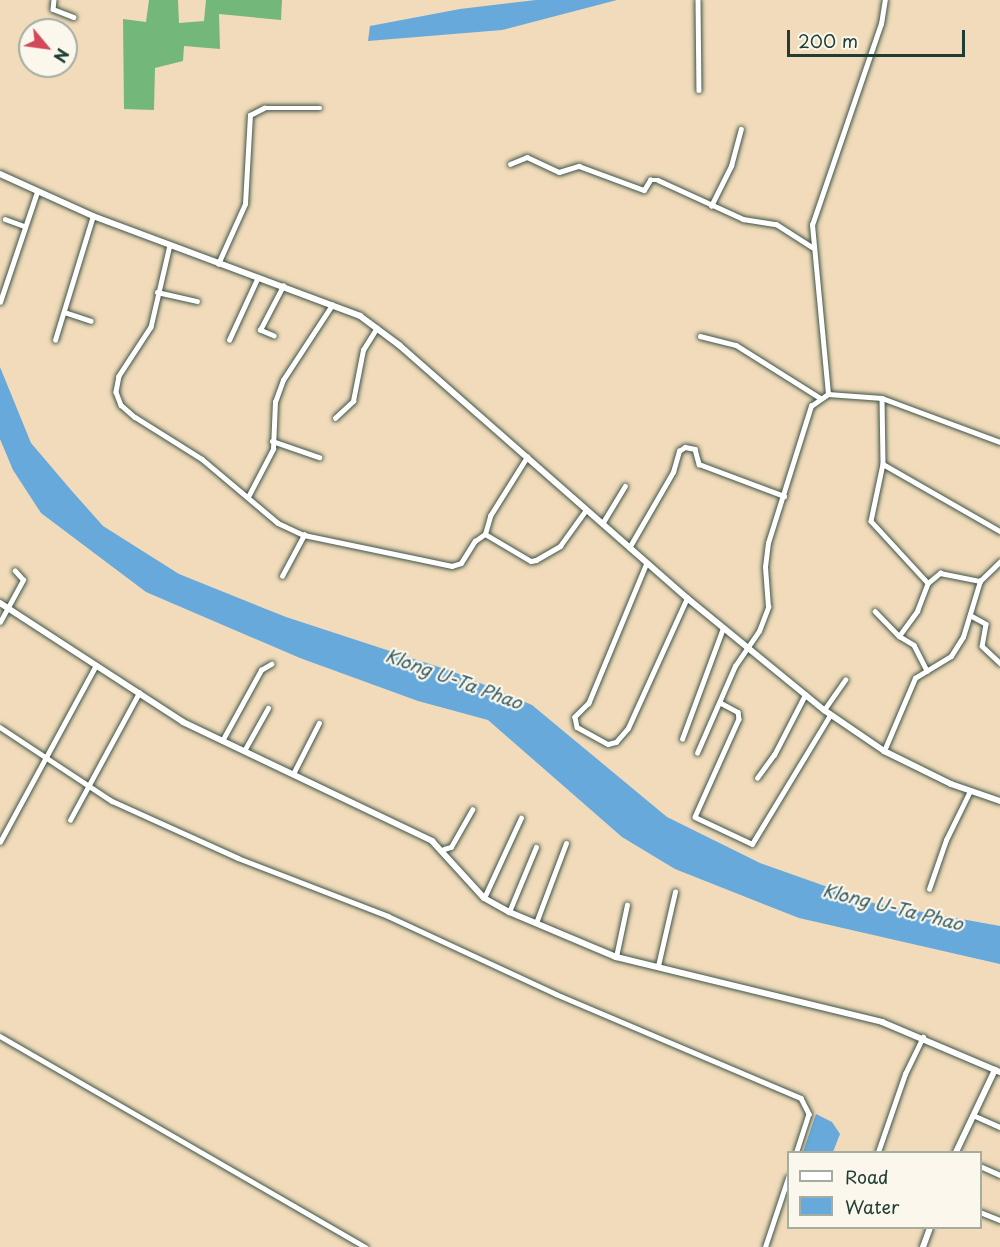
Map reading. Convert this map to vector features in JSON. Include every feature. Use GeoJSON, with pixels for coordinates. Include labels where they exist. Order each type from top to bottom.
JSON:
{"type":"FeatureCollection","features":[{"type":"Feature","properties":{"kind":"street"},"geometry":{"type":"LineString","coordinates":[[54,0],[53,9],[74,17]]}},
{"type":"Feature","properties":{"kind":"street"},"geometry":{"type":"LineString","coordinates":[[698,0],[696,65],[699,90]]}},
{"type":"Feature","properties":{"kind":"street"},"geometry":{"type":"LineString","coordinates":[[828,394],[812,247],[819,197],[881,24],[885,0]]}},
{"type":"Feature","properties":{"kind":"street"},"geometry":{"type":"LineString","coordinates":[[218,264],[245,204],[250,115],[264,108],[321,108]]}},
{"type":"Feature","properties":{"kind":"street"},"geometry":{"type":"LineString","coordinates":[[711,206],[728,174],[741,129]]}},
{"type":"Feature","properties":{"kind":"street"},"geometry":{"type":"LineString","coordinates":[[510,164],[526,157],[559,172],[579,166],[644,190],[654,179],[743,219],[776,224],[812,247]]}},
{"type":"Feature","properties":{"kind":"street"},"geometry":{"type":"LineString","coordinates":[[0,174],[93,216],[332,305],[377,328],[646,563],[830,715],[884,751],[970,791],[1000,801]]}},
{"type":"Feature","properties":{"kind":"street"},"geometry":{"type":"LineString","coordinates":[[0,302],[37,192]]}},
{"type":"Feature","properties":{"kind":"street"},"geometry":{"type":"LineString","coordinates":[[55,340],[93,216]]}},
{"type":"Feature","properties":{"kind":"street"},"geometry":{"type":"LineString","coordinates":[[5,219],[24,226]]}},
{"type":"Feature","properties":{"kind":"street"},"geometry":{"type":"LineString","coordinates":[[170,245],[157,292],[151,327],[117,380],[116,392],[121,405],[249,495],[278,523],[304,535],[440,566],[461,563],[475,540],[486,534],[490,516],[527,457]]}},
{"type":"Feature","properties":{"kind":"street"},"geometry":{"type":"LineString","coordinates":[[229,340],[258,277]]}},
{"type":"Feature","properties":{"kind":"street"},"geometry":{"type":"LineString","coordinates":[[274,336],[260,330],[283,286]]}},
{"type":"Feature","properties":{"kind":"street"},"geometry":{"type":"LineString","coordinates":[[157,292],[197,301]]}},
{"type":"Feature","properties":{"kind":"street"},"geometry":{"type":"LineString","coordinates":[[249,495],[273,449],[274,402],[283,380],[332,305]]}},
{"type":"Feature","properties":{"kind":"street"},"geometry":{"type":"LineString","coordinates":[[64,312],[90,321]]}},
{"type":"Feature","properties":{"kind":"street"},"geometry":{"type":"LineString","coordinates":[[335,418],[352,400],[363,350],[377,328]]}},
{"type":"Feature","properties":{"kind":"street"},"geometry":{"type":"LineString","coordinates":[[700,336],[736,345],[820,398]]}},
{"type":"Feature","properties":{"kind":"street"},"geometry":{"type":"LineString","coordinates":[[697,753],[721,703],[735,666],[748,649],[768,607],[768,543],[784,496],[804,418],[820,398],[828,394],[882,398],[1000,441]]}},
{"type":"Feature","properties":{"kind":"street"},"geometry":{"type":"LineString","coordinates":[[882,398],[883,464],[871,521],[928,583]]}},
{"type":"Feature","properties":{"kind":"street"},"geometry":{"type":"LineString","coordinates":[[272,441],[319,457]]}},
{"type":"Feature","properties":{"kind":"street"},"geometry":{"type":"LineString","coordinates":[[629,548],[673,472],[679,452],[686,447],[695,449],[699,464],[784,496]]}},
{"type":"Feature","properties":{"kind":"street"},"geometry":{"type":"LineString","coordinates":[[883,464],[1000,531]]}},
{"type":"Feature","properties":{"kind":"street"},"geometry":{"type":"LineString","coordinates":[[602,524],[625,486]]}},
{"type":"Feature","properties":{"kind":"street"},"geometry":{"type":"LineString","coordinates":[[486,534],[531,561],[536,560],[560,546],[586,510]]}},
{"type":"Feature","properties":{"kind":"street"},"geometry":{"type":"LineString","coordinates":[[282,576],[304,535]]}},
{"type":"Feature","properties":{"kind":"street"},"geometry":{"type":"LineString","coordinates":[[884,751],[915,678],[951,656],[970,615],[980,582],[1000,562]]}},
{"type":"Feature","properties":{"kind":"street"},"geometry":{"type":"LineString","coordinates":[[646,563],[589,703],[575,717],[577,727],[608,744],[616,742],[628,728],[687,598]]}},
{"type":"Feature","properties":{"kind":"street"},"geometry":{"type":"LineString","coordinates":[[0,622],[23,580],[15,571]]}},
{"type":"Feature","properties":{"kind":"street"},"geometry":{"type":"LineString","coordinates":[[899,636],[917,611],[928,583],[944,572],[980,582]]}},
{"type":"Feature","properties":{"kind":"street"},"geometry":{"type":"LineString","coordinates":[[0,603],[139,693],[222,741],[444,849],[484,898],[509,912],[616,957],[844,1012],[923,1037],[998,1071],[973,1115],[956,1151]]}},
{"type":"Feature","properties":{"kind":"street"},"geometry":{"type":"LineString","coordinates":[[875,611],[899,636],[914,645],[927,671]]}},
{"type":"Feature","properties":{"kind":"street"},"geometry":{"type":"LineString","coordinates":[[970,615],[986,624],[982,646],[1000,663]]}},
{"type":"Feature","properties":{"kind":"street"},"geometry":{"type":"LineString","coordinates":[[682,739],[723,628]]}},
{"type":"Feature","properties":{"kind":"street"},"geometry":{"type":"LineString","coordinates":[[222,741],[261,670],[271,664]]}},
{"type":"Feature","properties":{"kind":"street"},"geometry":{"type":"LineString","coordinates":[[0,842],[96,665]]}},
{"type":"Feature","properties":{"kind":"street"},"geometry":{"type":"LineString","coordinates":[[824,710],[845,680]]}},
{"type":"Feature","properties":{"kind":"street"},"geometry":{"type":"LineString","coordinates":[[70,820],[139,693]]}},
{"type":"Feature","properties":{"kind":"street"},"geometry":{"type":"LineString","coordinates":[[757,778],[774,755],[805,695]]}},
{"type":"Feature","properties":{"kind":"street"},"geometry":{"type":"LineString","coordinates":[[721,703],[738,712],[739,719],[694,817],[752,844],[830,715]]}},
{"type":"Feature","properties":{"kind":"street"},"geometry":{"type":"LineString","coordinates":[[244,751],[268,708]]}},
{"type":"Feature","properties":{"kind":"street"},"geometry":{"type":"LineString","coordinates":[[293,774],[320,723]]}},
{"type":"Feature","properties":{"kind":"street"},"geometry":{"type":"LineString","coordinates":[[0,727],[86,787],[238,858],[388,916],[556,994],[801,1098],[809,1114],[797,1151]]}},
{"type":"Feature","properties":{"kind":"street"},"geometry":{"type":"LineString","coordinates":[[929,889],[946,840],[970,791]]}},
{"type":"Feature","properties":{"kind":"street"},"geometry":{"type":"LineString","coordinates":[[444,849],[451,847],[472,810]]}},
{"type":"Feature","properties":{"kind":"street"},"geometry":{"type":"LineString","coordinates":[[484,898],[521,818]]}},
{"type":"Feature","properties":{"kind":"street"},"geometry":{"type":"LineString","coordinates":[[536,923],[566,843]]}},
{"type":"Feature","properties":{"kind":"street"},"geometry":{"type":"LineString","coordinates":[[509,912],[536,848]]}},
{"type":"Feature","properties":{"kind":"street"},"geometry":{"type":"LineString","coordinates":[[658,966],[675,892]]}},
{"type":"Feature","properties":{"kind":"street"},"geometry":{"type":"LineString","coordinates":[[616,957],[627,905]]}},
{"type":"Feature","properties":{"kind":"street"},"geometry":{"type":"LineString","coordinates":[[0,1036],[365,1247]]}},
{"type":"Feature","properties":{"kind":"street"},"geometry":{"type":"LineString","coordinates":[[878,1151],[905,1074],[923,1037]]}},
{"type":"Feature","properties":{"kind":"street"},"geometry":{"type":"LineString","coordinates":[[973,1115],[1000,1127]]}},
{"type":"Feature","properties":{"kind":"street"},"geometry":{"type":"LineString","coordinates":[[982,1166],[1000,1175]]}},
{"type":"Feature","properties":{"kind":"street"},"geometry":{"type":"LineString","coordinates":[[765,1247],[787,1184]]}},
{"type":"Feature","properties":{"kind":"street"},"geometry":{"type":"LineString","coordinates":[[982,1212],[1000,1220]]}},
{"type":"Feature","properties":{"kind":"street"},"geometry":{"type":"LineString","coordinates":[[923,1247],[929,1229]]}},
{"type":"Feature","properties":{"kind":"green space"},"geometry":{"type":"Polygon","coordinates":[[[149,0],[178,0],[179,23],[204,21],[206,0],[282,0],[281,20],[219,14],[220,49],[184,46],[183,61],[155,68],[154,110],[124,109],[123,19],[146,22],[149,0]]]}},
{"type":"Feature","properties":{"kind":"water"},"geometry":{"type":"Polygon","coordinates":[[[536,0],[617,0],[502,30],[368,41],[370,26],[460,9],[536,0]]]}},
{"type":"Feature","properties":{"kind":"water","name":"Klong U-Ta Phao"},"geometry":{"type":"Polygon","coordinates":[[[0,367],[31,443],[71,490],[103,526],[179,574],[286,617],[454,672],[532,705],[667,817],[760,863],[873,903],[1000,926],[1000,964],[799,918],[675,869],[622,837],[488,720],[418,701],[300,658],[146,592],[41,513],[13,470],[0,439],[0,367]]]}},
{"type":"Feature","properties":{"kind":"water"},"geometry":{"type":"Polygon","coordinates":[[[816,1114],[832,1122],[840,1134],[833,1151],[803,1151],[816,1114]]]}}]}
